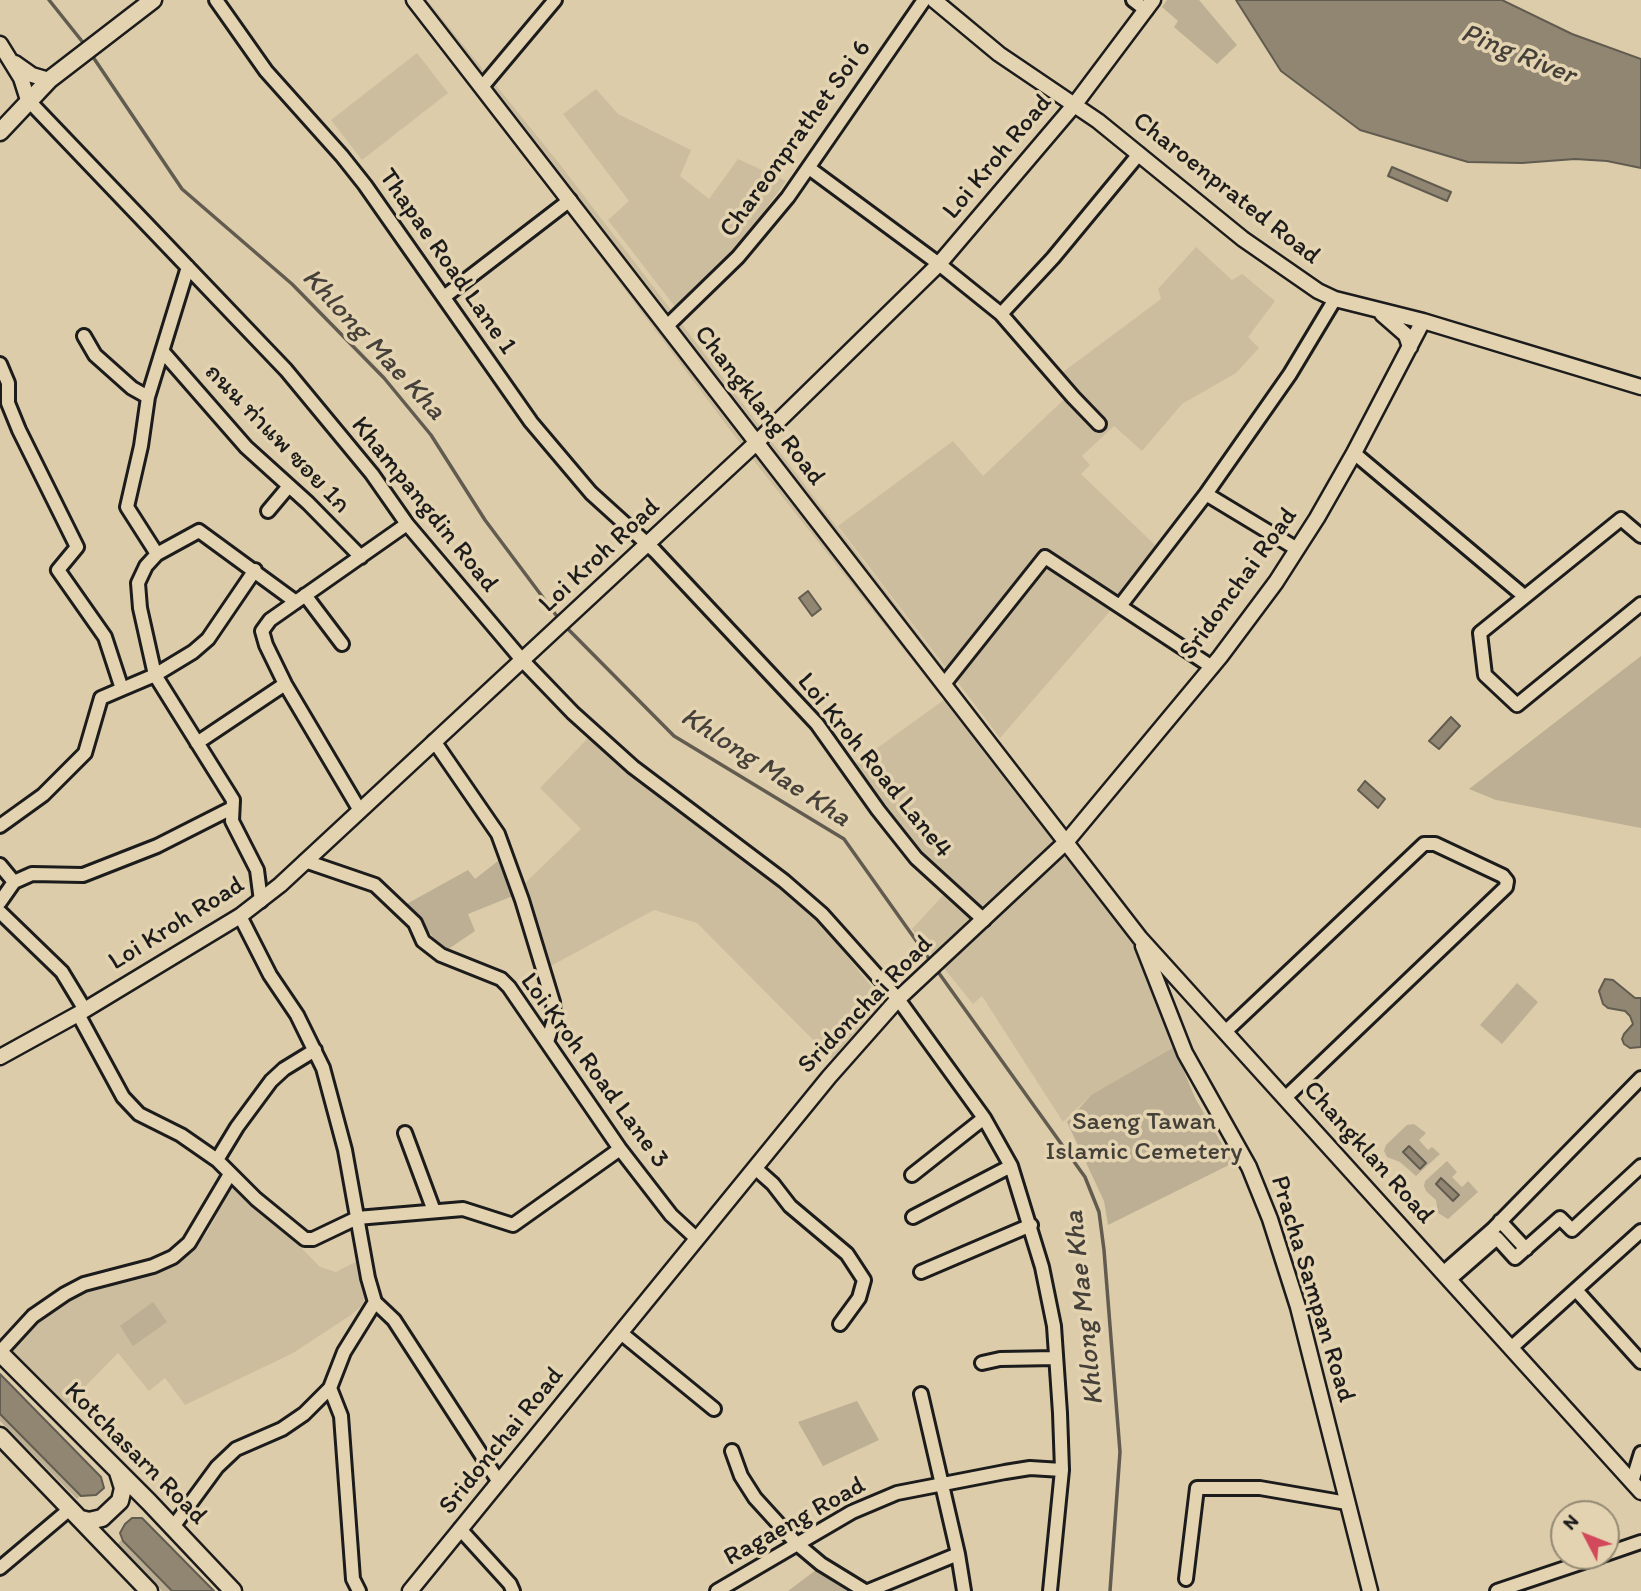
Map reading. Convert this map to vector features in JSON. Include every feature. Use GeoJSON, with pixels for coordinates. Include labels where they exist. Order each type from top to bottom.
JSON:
{"type":"FeatureCollection","features":[{"type":"Feature","properties":{"kind":"main road"},"geometry":{"type":"LineString","coordinates":[[0,132],[49,80],[153,0]]}},
{"type":"Feature","properties":{"kind":"main road","name":"Kotchasarn Road"},"geometry":{"type":"LineString","coordinates":[[0,1353],[149,1502],[233,1591]]}},
{"type":"Feature","properties":{"kind":"main road"},"geometry":{"type":"LineString","coordinates":[[0,1436],[149,1591]]}},
{"type":"Feature","properties":{"kind":"main road"},"geometry":{"type":"LineString","coordinates":[[76,1514],[89,1521],[102,1518],[120,1501],[122,1488],[118,1472]]}},
{"type":"Feature","properties":{"kind":"main road"},"geometry":{"type":"LineString","coordinates":[[107,1546],[104,1535],[116,1514],[133,1502],[149,1502]]}},
{"type":"Feature","properties":{"kind":"street","name":"Thapae Road Lane 1"},"geometry":{"type":"LineString","coordinates":[[216,0],[266,71],[365,185],[531,422],[591,493],[648,544]]}},
{"type":"Feature","properties":{"kind":"street","name":"Changklang Road"},"geometry":{"type":"LineString","coordinates":[[414,0],[1067,841]]}},
{"type":"Feature","properties":{"kind":"street"},"geometry":{"type":"LineString","coordinates":[[482,87],[555,0]]}},
{"type":"Feature","properties":{"kind":"street","name":"Chareonprathet Soi 6"},"geometry":{"type":"LineString","coordinates":[[667,326],[738,257],[809,168],[924,0]]}},
{"type":"Feature","properties":{"kind":"street","name":"Charoenprated Road"},"geometry":{"type":"LineString","coordinates":[[934,0],[999,54],[1075,104],[1267,258],[1335,299],[1423,321],[1641,387]]}},
{"type":"Feature","properties":{"kind":"street"},"geometry":{"type":"LineString","coordinates":[[1133,0],[1150,5]]}},
{"type":"Feature","properties":{"kind":"street","name":"Loi Kroh Road"},"geometry":{"type":"LineString","coordinates":[[0,1057],[81,1012],[240,916],[280,885],[757,442],[939,264],[1075,104],[1150,5]]}},
{"type":"Feature","properties":{"kind":"street"},"geometry":{"type":"LineString","coordinates":[[0,44],[12,60],[28,100]]}},
{"type":"Feature","properties":{"kind":"street"},"geometry":{"type":"LineString","coordinates":[[12,60],[32,75],[49,80]]}},
{"type":"Feature","properties":{"kind":"street","name":"Khampangdin Road"},"geometry":{"type":"LineString","coordinates":[[28,100],[286,370],[372,474],[407,524],[523,661],[573,713],[633,767],[784,881],[822,914],[898,999],[984,1118],[1011,1166],[1031,1225],[1054,1326],[1062,1470],[1050,1591]]}},
{"type":"Feature","properties":{"kind":"street"},"geometry":{"type":"LineString","coordinates":[[1001,314],[1053,258],[1139,154]]}},
{"type":"Feature","properties":{"kind":"street"},"geometry":{"type":"LineString","coordinates":[[809,168],[939,264],[1001,314],[1099,424]]}},
{"type":"Feature","properties":{"kind":"street"},"geometry":{"type":"LineString","coordinates":[[444,297],[569,200]]}},
{"type":"Feature","properties":{"kind":"street"},"geometry":{"type":"LineString","coordinates":[[158,554],[127,507],[141,446],[148,397],[188,268]]}},
{"type":"Feature","properties":{"kind":"street"},"geometry":{"type":"LineString","coordinates":[[1120,606],[1206,494],[1290,374],[1335,299]]}},
{"type":"Feature","properties":{"kind":"street"},"geometry":{"type":"LineString","coordinates":[[1378,310],[1406,335],[1410,347]]}},
{"type":"Feature","properties":{"kind":"street","name":"Sridonchai Road"},"geometry":{"type":"LineString","coordinates":[[410,1591],[829,1077],[898,999],[1067,841],[1212,667],[1258,608],[1297,549],[1354,453],[1423,321]]}},
{"type":"Feature","properties":{"kind":"street"},"geometry":{"type":"LineString","coordinates":[[84,336],[95,355],[132,388],[148,397]]}},
{"type":"Feature","properties":{"kind":"street","name":"ถนน ท่าแพ ซอย 1ก"},"geometry":{"type":"LineString","coordinates":[[163,352],[246,447],[361,557]]}},
{"type":"Feature","properties":{"kind":"street"},"geometry":{"type":"LineString","coordinates":[[0,365],[8,383],[4,392],[19,430],[77,547],[58,570],[105,638],[122,689]]}},
{"type":"Feature","properties":{"kind":"street"},"geometry":{"type":"LineString","coordinates":[[1354,453],[1524,596]]}},
{"type":"Feature","properties":{"kind":"street"},"geometry":{"type":"LineString","coordinates":[[268,511],[289,486]]}},
{"type":"Feature","properties":{"kind":"street"},"geometry":{"type":"LineString","coordinates":[[1206,494],[1297,549]]}},
{"type":"Feature","properties":{"kind":"street"},"geometry":{"type":"LineString","coordinates":[[1641,536],[1621,520],[1480,633],[1485,675],[1517,705],[1641,604]]}},
{"type":"Feature","properties":{"kind":"street"},"geometry":{"type":"LineString","coordinates":[[359,809],[285,684],[262,631],[270,620],[407,524]]}},
{"type":"Feature","properties":{"kind":"street"},"geometry":{"type":"LineString","coordinates":[[261,901],[257,870],[232,821],[233,800],[155,675],[140,608],[138,583],[146,566],[158,554],[199,531],[301,598],[342,644]]}},
{"type":"Feature","properties":{"kind":"street","name":"Loi Kroh Road Lane4"},"geometry":{"type":"LineString","coordinates":[[648,544],[817,724],[916,858],[984,920]]}},
{"type":"Feature","properties":{"kind":"street"},"geometry":{"type":"LineString","coordinates":[[944,684],[1045,557],[1212,667]]}},
{"type":"Feature","properties":{"kind":"street"},"geometry":{"type":"LineString","coordinates":[[0,825],[43,794],[85,753],[101,698],[155,675],[193,652],[208,639],[255,570]]}},
{"type":"Feature","properties":{"kind":"street"},"geometry":{"type":"LineString","coordinates":[[197,743],[285,684]]}},
{"type":"Feature","properties":{"kind":"street"},"geometry":{"type":"LineString","coordinates":[[435,741],[498,834],[522,900],[553,1002],[554,1020],[547,1042]]}},
{"type":"Feature","properties":{"kind":"street"},"geometry":{"type":"LineString","coordinates":[[0,902],[14,882],[32,874],[83,876],[157,846],[232,807]]}},
{"type":"Feature","properties":{"kind":"street","name":"Changklan Road"},"geometry":{"type":"LineString","coordinates":[[1067,841],[1140,938],[1637,1487]]}},
{"type":"Feature","properties":{"kind":"street"},"geometry":{"type":"LineString","coordinates":[[1225,1032],[1424,844],[1435,844],[1503,876],[1507,881],[1506,887],[1285,1098]]}},
{"type":"Feature","properties":{"kind":"street","name":"Loi Kroh Road Lane 3"},"geometry":{"type":"LineString","coordinates":[[305,861],[375,885],[415,923],[423,941],[441,955],[500,979],[517,996],[620,1149],[671,1215],[697,1239]]}},
{"type":"Feature","properties":{"kind":"street"},"geometry":{"type":"LineString","coordinates":[[0,865],[14,882]]}},
{"type":"Feature","properties":{"kind":"street"},"geometry":{"type":"LineString","coordinates":[[257,870],[280,885]]}},
{"type":"Feature","properties":{"kind":"street"},"geometry":{"type":"LineString","coordinates":[[0,912],[62,972],[123,1097],[139,1114],[181,1135],[217,1160],[256,1199],[304,1239],[313,1239],[357,1218],[463,1209],[513,1225],[620,1149]]}},
{"type":"Feature","properties":{"kind":"street"},"geometry":{"type":"LineString","coordinates":[[240,916],[270,975],[297,1015],[323,1068],[345,1150],[375,1303],[394,1320],[499,1482]]}},
{"type":"Feature","properties":{"kind":"street","name":"Pracha Sampan Road"},"geometry":{"type":"LineString","coordinates":[[1140,938],[1185,1054],[1249,1167],[1270,1219],[1298,1307],[1370,1591]]}},
{"type":"Feature","properties":{"kind":"street"},"geometry":{"type":"LineString","coordinates":[[217,1160],[237,1127],[271,1082],[284,1069],[315,1050]]}},
{"type":"Feature","properties":{"kind":"street"},"geometry":{"type":"LineString","coordinates":[[1446,1276],[1641,1078]]}},
{"type":"Feature","properties":{"kind":"street"},"geometry":{"type":"LineString","coordinates":[[912,1175],[984,1118]]}},
{"type":"Feature","properties":{"kind":"street"},"geometry":{"type":"LineString","coordinates":[[405,1133],[434,1212]]}},
{"type":"Feature","properties":{"kind":"street"},"geometry":{"type":"LineString","coordinates":[[913,1217],[1011,1166]]}},
{"type":"Feature","properties":{"kind":"street"},"geometry":{"type":"LineString","coordinates":[[1446,1276],[1497,1238],[1516,1258],[1560,1218],[1572,1230],[1641,1166]]}},
{"type":"Feature","properties":{"kind":"street"},"geometry":{"type":"LineString","coordinates":[[755,1168],[773,1184],[790,1206],[847,1254],[864,1280],[859,1298],[840,1324]]}},
{"type":"Feature","properties":{"kind":"street"},"geometry":{"type":"LineString","coordinates":[[0,1353],[33,1316],[65,1294],[84,1284],[153,1266],[173,1257],[189,1242],[230,1174]]}},
{"type":"Feature","properties":{"kind":"street"},"geometry":{"type":"LineString","coordinates":[[1500,1221],[1526,1249]]}},
{"type":"Feature","properties":{"kind":"street"},"geometry":{"type":"LineString","coordinates":[[920,1272],[1031,1225]]}},
{"type":"Feature","properties":{"kind":"street"},"geometry":{"type":"LineString","coordinates":[[1511,1348],[1641,1231]]}},
{"type":"Feature","properties":{"kind":"street"},"geometry":{"type":"LineString","coordinates":[[1576,1290],[1641,1362]]}},
{"type":"Feature","properties":{"kind":"street"},"geometry":{"type":"LineString","coordinates":[[173,1527],[217,1467],[236,1449],[282,1429],[304,1413],[330,1388],[344,1352],[375,1303]]}},
{"type":"Feature","properties":{"kind":"street"},"geometry":{"type":"LineString","coordinates":[[621,1333],[714,1409]]}},
{"type":"Feature","properties":{"kind":"street"},"geometry":{"type":"LineString","coordinates":[[982,1363],[1000,1359],[1056,1359]]}},
{"type":"Feature","properties":{"kind":"street"},"geometry":{"type":"LineString","coordinates":[[330,1388],[341,1416],[353,1579],[359,1591]]}},
{"type":"Feature","properties":{"kind":"street"},"geometry":{"type":"LineString","coordinates":[[921,1394],[964,1591]]}},
{"type":"Feature","properties":{"kind":"street"},"geometry":{"type":"LineString","coordinates":[[732,1451],[741,1476],[755,1498],[796,1543],[821,1564],[867,1591],[958,1554]]}},
{"type":"Feature","properties":{"kind":"street"},"geometry":{"type":"LineString","coordinates":[[1637,1487],[1641,1452]]}},
{"type":"Feature","properties":{"kind":"street","name":"Ragaeng Road"},"geometry":{"type":"LineString","coordinates":[[717,1591],[852,1512],[897,1493],[1030,1468],[1062,1470]]}},
{"type":"Feature","properties":{"kind":"street"},"geometry":{"type":"LineString","coordinates":[[1186,1579],[1197,1488],[1260,1488],[1348,1503]]}},
{"type":"Feature","properties":{"kind":"street"},"geometry":{"type":"LineString","coordinates":[[0,1568],[76,1514]]}},
{"type":"Feature","properties":{"kind":"street"},"geometry":{"type":"LineString","coordinates":[[460,1529],[509,1589]]}},
{"type":"Feature","properties":{"kind":"street"},"geometry":{"type":"LineString","coordinates":[[1620,1549],[1641,1542]]}},
{"type":"Feature","properties":{"kind":"street"},"geometry":{"type":"LineString","coordinates":[[1497,1591],[1526,1586],[1566,1570]]}},
{"type":"Feature","properties":{"kind":"shaded area"},"geometry":{"type":"Polygon","coordinates":[[[407,0],[427,0],[558,162],[956,683],[938,693],[743,447],[407,0]]]}},
{"type":"Feature","properties":{"kind":"shaded area"},"geometry":{"type":"Polygon","coordinates":[[[417,53],[448,93],[362,160],[331,120],[417,53]]]}},
{"type":"Feature","properties":{"kind":"shaded area"},"geometry":{"type":"Polygon","coordinates":[[[596,89],[618,114],[691,150],[680,176],[709,199],[738,159],[786,181],[732,255],[676,308],[608,220],[629,201],[563,114],[596,89]]]}},
{"type":"Feature","properties":{"kind":"shaded area"},"geometry":{"type":"Polygon","coordinates":[[[1196,247],[1232,280],[1242,274],[1275,301],[1248,337],[1259,348],[1236,373],[1182,404],[1142,451],[1114,426],[1082,456],[1090,465],[1081,474],[1157,547],[1120,600],[1048,550],[950,673],[838,526],[953,441],[983,476],[1074,390],[1059,375],[1161,299],[1158,289],[1196,247]]]}},
{"type":"Feature","properties":{"kind":"shaded area"},"geometry":{"type":"Polygon","coordinates":[[[1048,563],[1112,609],[1000,738],[953,676],[1038,569],[1048,563]]]}},
{"type":"Feature","properties":{"kind":"shaded area"},"geometry":{"type":"Polygon","coordinates":[[[948,697],[1135,947],[1174,1047],[1091,1095],[1063,1122],[982,996],[973,1004],[912,929],[950,888],[917,854],[851,767],[948,697]]]}},
{"type":"Feature","properties":{"kind":"shaded area"},"geometry":{"type":"Polygon","coordinates":[[[590,736],[818,920],[883,1001],[832,1059],[697,923],[654,910],[549,967],[523,885],[581,829],[540,788],[590,736]]]}},
{"type":"Feature","properties":{"kind":"shaded area"},"geometry":{"type":"Polygon","coordinates":[[[233,1184],[267,1213],[320,1267],[336,1272],[359,1260],[366,1302],[293,1353],[185,1405],[165,1378],[149,1391],[118,1353],[65,1407],[9,1350],[35,1319],[65,1297],[193,1247],[207,1233],[233,1184]]]}},
{"type":"Feature","properties":{"kind":"green space"},"geometry":{"type":"Polygon","coordinates":[[[1167,0],[1199,0],[1237,45],[1217,64],[1174,27],[1178,21],[1162,7],[1167,0]]]}},
{"type":"Feature","properties":{"kind":"green space"},"geometry":{"type":"Polygon","coordinates":[[[1641,656],[1641,828],[1496,800],[1469,789],[1641,656]]]}},
{"type":"Feature","properties":{"kind":"green space"},"geometry":{"type":"Polygon","coordinates":[[[498,861],[513,896],[468,914],[475,931],[444,952],[429,932],[403,906],[468,870],[475,879],[498,861]]]}},
{"type":"Feature","properties":{"kind":"green space"},"geometry":{"type":"Polygon","coordinates":[[[1517,983],[1538,1002],[1502,1044],[1480,1025],[1517,983]]]}},
{"type":"Feature","properties":{"kind":"green space","name":"Saeng Tawan Islamic Cemetery"},"geometry":{"type":"Polygon","coordinates":[[[1174,1047],[1195,1098],[1233,1163],[1108,1225],[1104,1201],[1067,1122],[1091,1095],[1174,1047]]]}},
{"type":"Feature","properties":{"kind":"green space"},"geometry":{"type":"Polygon","coordinates":[[[1414,1124],[1426,1133],[1419,1140],[1428,1150],[1432,1147],[1440,1154],[1416,1176],[1400,1162],[1387,1157],[1384,1151],[1386,1145],[1407,1125],[1414,1124]]]}},
{"type":"Feature","properties":{"kind":"green space"},"geometry":{"type":"Polygon","coordinates":[[[1447,1161],[1457,1172],[1452,1177],[1462,1187],[1468,1181],[1478,1192],[1448,1219],[1438,1213],[1436,1200],[1424,1186],[1425,1181],[1447,1161]]]}},
{"type":"Feature","properties":{"kind":"green space"},"geometry":{"type":"Polygon","coordinates":[[[153,1302],[167,1322],[133,1346],[120,1326],[153,1302]]]}},
{"type":"Feature","properties":{"kind":"green space"},"geometry":{"type":"Polygon","coordinates":[[[857,1401],[879,1440],[823,1466],[798,1422],[857,1401]]]}},
{"type":"Feature","properties":{"kind":"green space"},"geometry":{"type":"Polygon","coordinates":[[[0,1415],[80,1496],[77,1499],[0,1421],[0,1415]]]}},
{"type":"Feature","properties":{"kind":"green space"},"geometry":{"type":"Polygon","coordinates":[[[121,1540],[171,1591],[162,1591],[118,1544],[121,1540]]]}},
{"type":"Feature","properties":{"kind":"green space"},"geometry":{"type":"Polygon","coordinates":[[[816,1570],[851,1591],[788,1591],[816,1570]]]}},
{"type":"Feature","properties":{"kind":"water","name":"Ping River"},"geometry":{"type":"Polygon","coordinates":[[[1236,0],[1502,0],[1572,34],[1641,59],[1641,168],[1607,161],[1575,159],[1522,163],[1468,162],[1360,130],[1281,71],[1236,0]]]}},
{"type":"Feature","properties":{"kind":"water"},"geometry":{"type":"Polygon","coordinates":[[[1392,167],[1451,192],[1447,201],[1388,176],[1392,167]]]}},
{"type":"Feature","properties":{"kind":"water"},"geometry":{"type":"Polygon","coordinates":[[[808,591],[821,609],[812,616],[799,598],[808,591]]]}},
{"type":"Feature","properties":{"kind":"water"},"geometry":{"type":"Polygon","coordinates":[[[1451,717],[1460,726],[1439,749],[1429,741],[1451,717]]]}},
{"type":"Feature","properties":{"kind":"water"},"geometry":{"type":"Polygon","coordinates":[[[1365,781],[1385,799],[1378,808],[1358,790],[1365,781]]]}},
{"type":"Feature","properties":{"kind":"water"},"geometry":{"type":"Polygon","coordinates":[[[1605,979],[1613,980],[1635,998],[1641,998],[1641,1047],[1630,1048],[1624,1044],[1624,1034],[1633,1024],[1625,1011],[1608,1008],[1603,1004],[1599,991],[1605,979]]]}},
{"type":"Feature","properties":{"kind":"water"},"geometry":{"type":"Polygon","coordinates":[[[1409,1146],[1426,1163],[1420,1169],[1403,1152],[1409,1146]]]}},
{"type":"Feature","properties":{"kind":"water"},"geometry":{"type":"Polygon","coordinates":[[[1441,1178],[1459,1195],[1453,1201],[1436,1184],[1441,1178]]]}},
{"type":"Feature","properties":{"kind":"water"},"geometry":{"type":"Polygon","coordinates":[[[0,1374],[101,1477],[104,1488],[96,1495],[81,1496],[0,1414],[0,1374]]]}},
{"type":"Feature","properties":{"kind":"water"},"geometry":{"type":"Polygon","coordinates":[[[132,1518],[142,1518],[214,1591],[172,1591],[123,1541],[120,1533],[132,1518]]]}},
{"type":"Feature","properties":{"kind":"waterway","name":"Khlong Mae Kha"},"geometry":{"type":"LineString","coordinates":[[49,0],[85,45]]}},
{"type":"Feature","properties":{"kind":"waterway","name":"Khlong Mae Kha"},"geometry":{"type":"LineString","coordinates":[[91,54],[182,189],[292,284],[384,378],[431,435],[485,520],[559,619]]}},
{"type":"Feature","properties":{"kind":"waterway","name":"Khlong Mae Kha"},"geometry":{"type":"LineString","coordinates":[[564,625],[674,736],[844,839],[932,963]]}},
{"type":"Feature","properties":{"kind":"waterway","name":"Khlong Mae Kha"},"geometry":{"type":"LineString","coordinates":[[936,969],[1085,1177],[1099,1212],[1120,1452],[1110,1591]]}}]}
